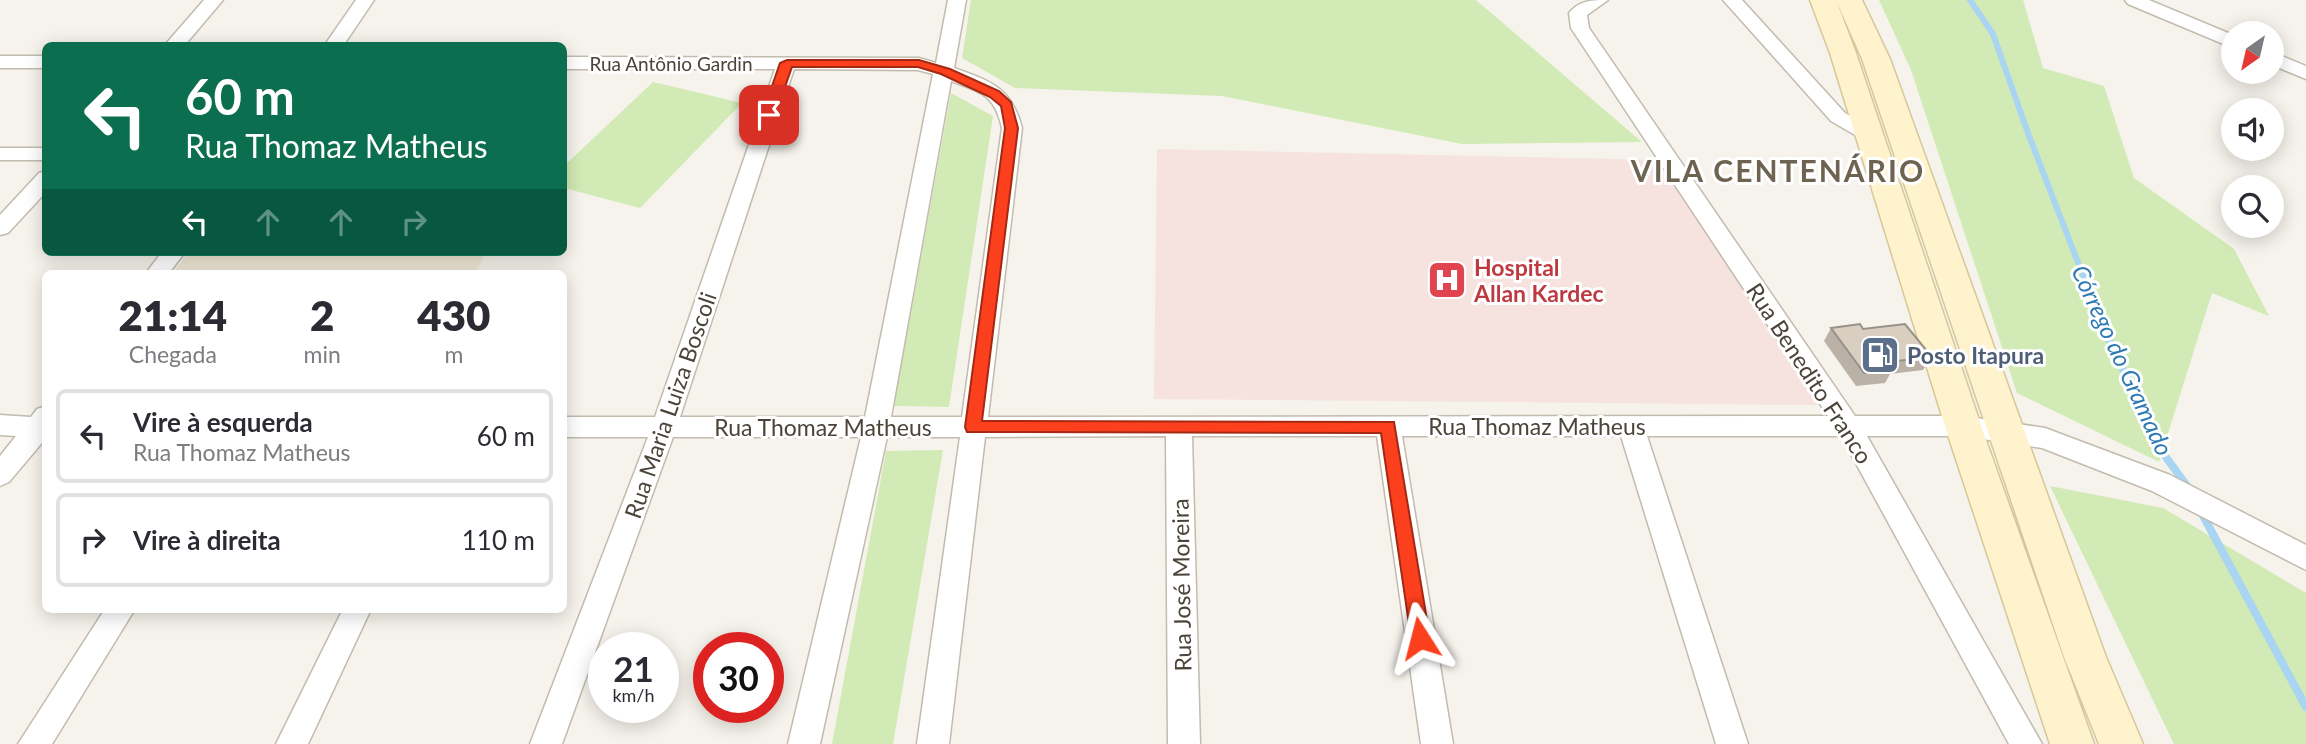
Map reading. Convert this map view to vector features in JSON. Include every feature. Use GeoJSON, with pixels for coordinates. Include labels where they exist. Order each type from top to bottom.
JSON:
{"type":"FeatureCollection","features":[{"type":"Feature","properties":{"kind":"main road"},"geometry":{"type":"LineString","coordinates":[[1823,0],[1963,426],[2072,744]]}},
{"type":"Feature","properties":{"kind":"main road"},"geometry":{"type":"LineString","coordinates":[[1849,0],[1876,59],[2085,657],[2121,744]]}},
{"type":"Feature","properties":{"kind":"street"},"geometry":{"type":"LineString","coordinates":[[177,42],[214,0]]}},
{"type":"Feature","properties":{"kind":"street"},"geometry":{"type":"LineString","coordinates":[[336,42],[365,0]]}},
{"type":"Feature","properties":{"kind":"street"},"geometry":{"type":"LineString","coordinates":[[804,744],[876,427],[946,71],[957,0]]}},
{"type":"Feature","properties":{"kind":"street","name":"Rua Benedito Franco"},"geometry":{"type":"LineString","coordinates":[[1599,0],[1578,13],[1580,28],[1848,426],[2026,744]]}},
{"type":"Feature","properties":{"kind":"street"},"geometry":{"type":"LineString","coordinates":[[1732,0],[1838,117],[1869,135]]}},
{"type":"Feature","properties":{"kind":"street"},"geometry":{"type":"LineString","coordinates":[[2134,0],[2221,37]]}},
{"type":"Feature","properties":{"kind":"street"},"geometry":{"type":"LineString","coordinates":[[0,62],[42,62]]}},
{"type":"Feature","properties":{"kind":"street","name":"Rua Antônio Gardin"},"geometry":{"type":"LineString","coordinates":[[567,63],[919,64],[946,71],[994,94],[1007,105],[1012,128],[933,744]]}},
{"type":"Feature","properties":{"kind":"street","name":"Rua Maria Luiza Boscoli"},"geometry":{"type":"LineString","coordinates":[[545,744],[664,427],[787,63]]}},
{"type":"Feature","properties":{"kind":"street"},"geometry":{"type":"LineString","coordinates":[[2284,63],[2306,73]]}},
{"type":"Feature","properties":{"kind":"street"},"geometry":{"type":"LineString","coordinates":[[0,154],[42,154]]}},
{"type":"Feature","properties":{"kind":"street"},"geometry":{"type":"LineString","coordinates":[[0,228],[42,182]]}},
{"type":"Feature","properties":{"kind":"street"},"geometry":{"type":"LineString","coordinates":[[159,270],[171,256]]}},
{"type":"Feature","properties":{"kind":"street"},"geometry":{"type":"LineString","coordinates":[[0,425],[42,424]]}},
{"type":"Feature","properties":{"kind":"street"},"geometry":{"type":"LineString","coordinates":[[0,475],[42,425]]}},
{"type":"Feature","properties":{"kind":"street"},"geometry":{"type":"LineString","coordinates":[[1388,426],[1437,744]]}},
{"type":"Feature","properties":{"kind":"street"},"geometry":{"type":"LineString","coordinates":[[1631,426],[1732,744]]}},
{"type":"Feature","properties":{"kind":"street","name":"Rua Thomaz Matheus"},"geometry":{"type":"LineString","coordinates":[[567,427],[1963,426],[2045,438],[2161,483],[2306,558]]}},
{"type":"Feature","properties":{"kind":"street","name":"Rua José Moreira"},"geometry":{"type":"LineString","coordinates":[[1179,427],[1184,744]]}},
{"type":"Feature","properties":{"kind":"street"},"geometry":{"type":"LineString","coordinates":[[34,744],[118,613]]}},
{"type":"Feature","properties":{"kind":"street"},"geometry":{"type":"LineString","coordinates":[[292,744],[355,613]]}},
{"type":"Feature","properties":{"kind":"shaded area","name":"Hospital Allan Kardec"},"geometry":{"type":"Polygon","coordinates":[[[1157,149],[1662,160],[1818,405],[1154,399],[1157,149]]]}},
{"type":"Feature","properties":{"kind":"shaded area"},"geometry":{"type":"Polygon","coordinates":[[[186,256],[484,256],[477,270],[175,270],[186,256]]]}},
{"type":"Feature","properties":{"kind":"green space"},"geometry":{"type":"Polygon","coordinates":[[[971,0],[1476,0],[1642,142],[1462,144],[1222,96],[1015,88],[962,58],[971,0]]]}},
{"type":"Feature","properties":{"kind":"green space"},"geometry":{"type":"Polygon","coordinates":[[[1879,0],[2023,0],[2043,68],[2104,86],[2134,178],[2234,249],[2269,316],[2212,293],[2159,462],[2017,393],[1911,70],[1879,0]]]}},
{"type":"Feature","properties":{"kind":"green space"},"geometry":{"type":"Polygon","coordinates":[[[653,82],[742,103],[640,208],[567,189],[567,163],[653,82]]]}},
{"type":"Feature","properties":{"kind":"green space"},"geometry":{"type":"Polygon","coordinates":[[[951,93],[993,116],[949,407],[894,406],[951,93]]]}},
{"type":"Feature","properties":{"kind":"green space"},"geometry":{"type":"Polygon","coordinates":[[[943,450],[893,744],[832,744],[886,451],[943,450]]]}},
{"type":"Feature","properties":{"kind":"green space"},"geometry":{"type":"Polygon","coordinates":[[[2050,486],[2163,508],[2306,593],[2306,744],[2174,744],[2050,486]]]}},
{"type":"Feature","properties":{"kind":"building"},"geometry":{"type":"Polygon","coordinates":[[[1860,324],[1863,329],[1905,324],[1932,357],[1888,362],[1894,369],[1864,373],[1831,328],[1860,324]]]}},
{"type":"Feature","properties":{"kind":"waterway","name":"Córrego do Gramado"},"geometry":{"type":"LineString","coordinates":[[1970,0],[1993,34],[2029,136],[2101,322]]}},
{"type":"Feature","properties":{"kind":"waterway","name":"Córrego do Gramado"},"geometry":{"type":"LineString","coordinates":[[2100,320],[2160,449],[2190,490]]}},
{"type":"Feature","properties":{"kind":"waterway","name":"Córrego do Gramado"},"geometry":{"type":"LineString","coordinates":[[2200,510],[2306,707]]}},
{"type":"Feature","properties":{"kind":"place","name":"Hospital Allan Kardec"},"geometry":{"type":"Point","coordinates":[1447,280]}},
{"type":"Feature","properties":{"kind":"place","name":"Posto Itapura"},"geometry":{"type":"Point","coordinates":[1880,355]}},
{"type":"Feature","properties":{"kind":"district","name":"VILA CENTENÁRIO"},"geometry":{"type":"Point","coordinates":[1778,170]}},
{"type":"Feature","properties":{"kind":"route"},"geometry":{"type":"LineString","coordinates":[[769,115],[787,63],[919,64],[946,71],[994,94],[1007,105],[1012,128],[973,427],[1388,426],[1420,638]]}}]}
